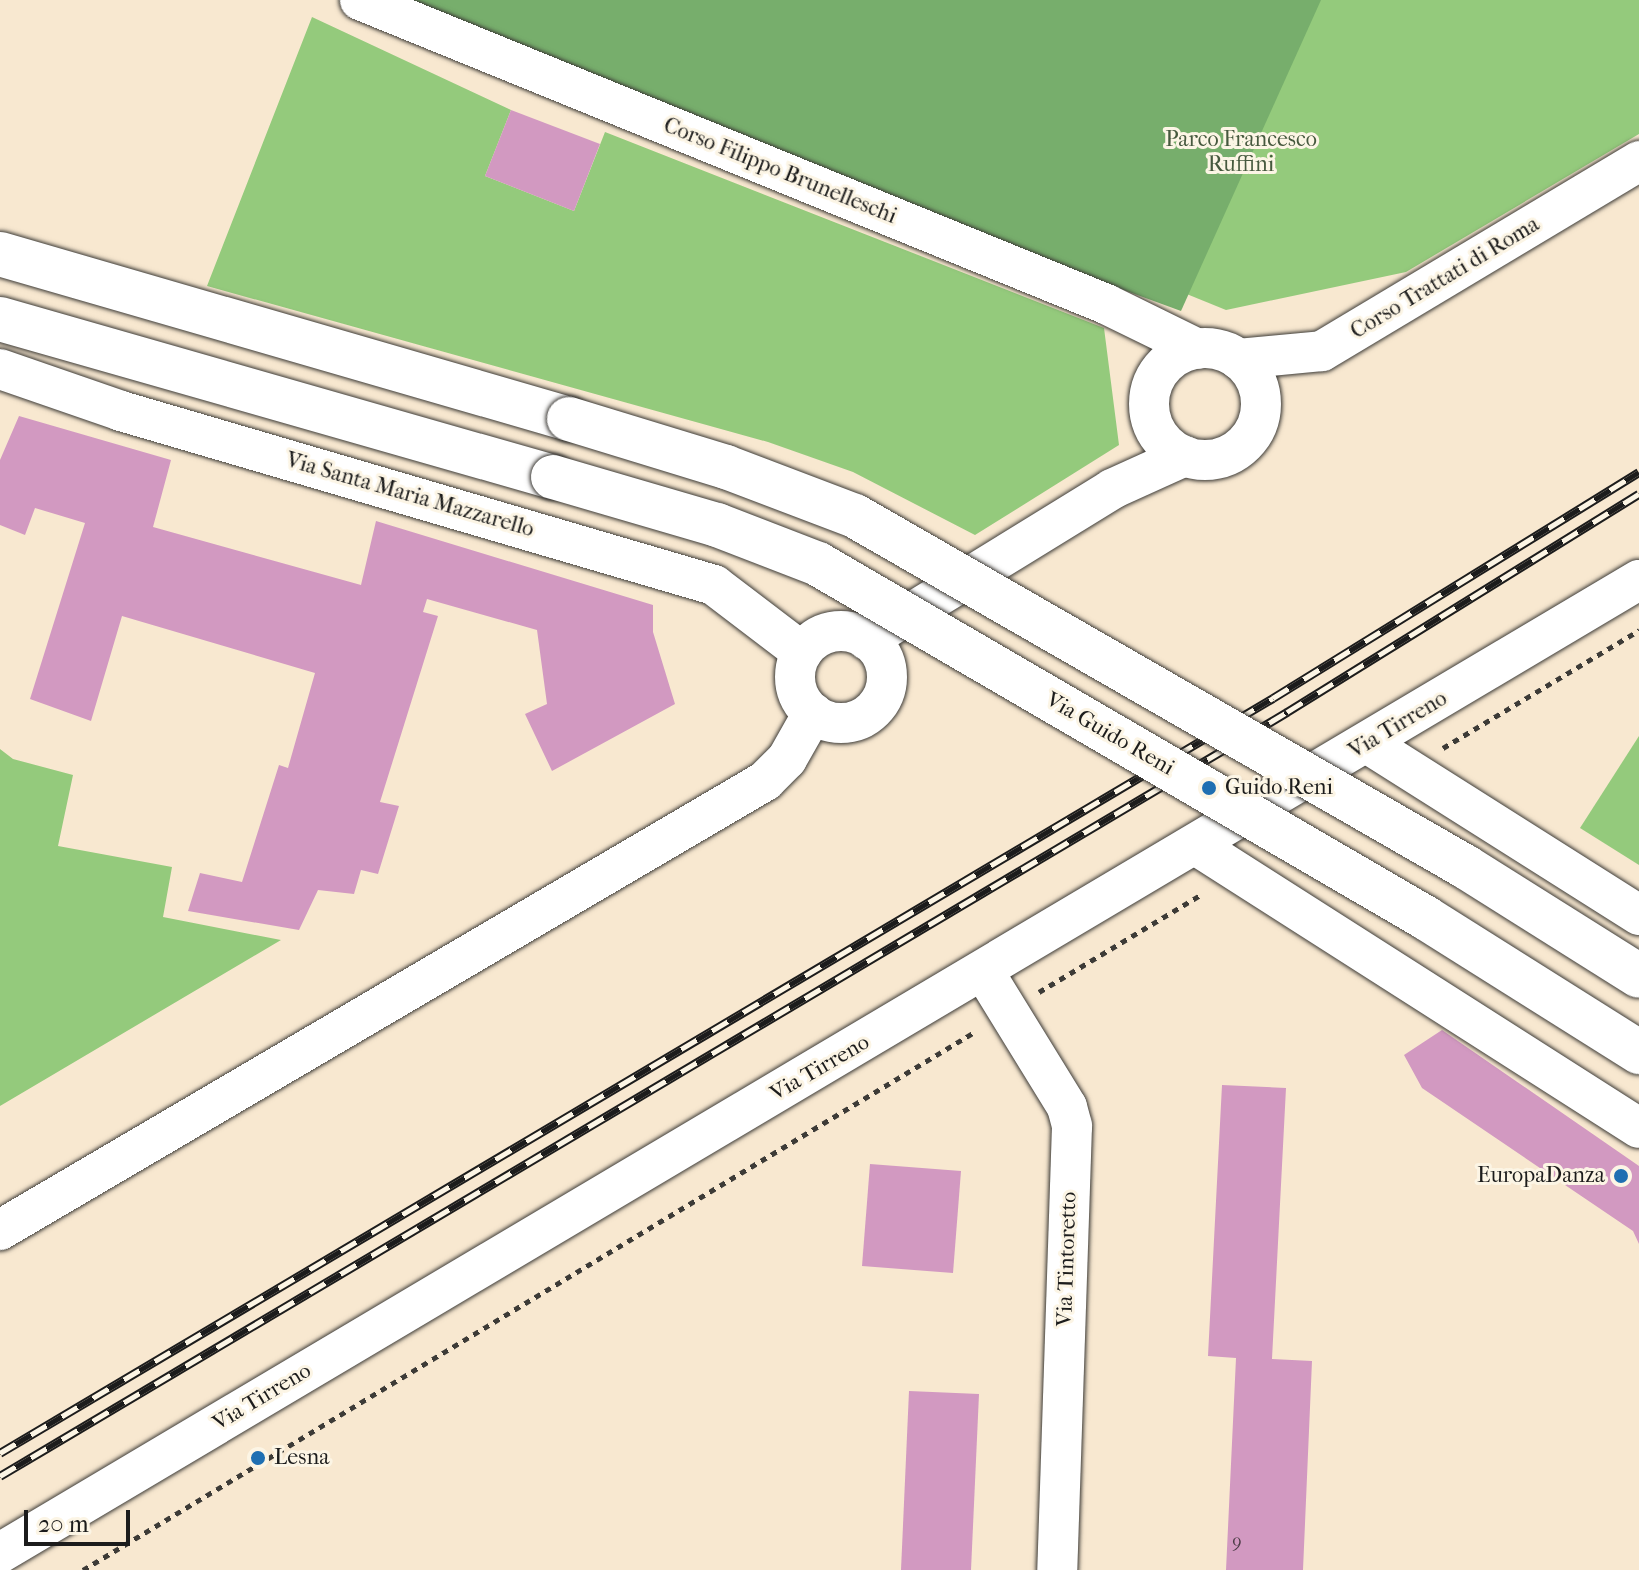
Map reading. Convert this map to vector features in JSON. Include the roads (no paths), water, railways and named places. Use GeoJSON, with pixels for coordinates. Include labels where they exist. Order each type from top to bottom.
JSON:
{"type":"FeatureCollection","features":[{"type":"Feature","properties":{"kind":"main road"},"geometry":{"type":"LineString","coordinates":[[0,254],[726,467],[855,516],[1466,867],[1639,976]]}},
{"type":"Feature","properties":{"kind":"main road","name":"Via Guido Reni"},"geometry":{"type":"LineString","coordinates":[[0,319],[717,525],[818,564],[1426,918],[1639,1052]]}},
{"type":"Feature","properties":{"kind":"street","name":"Corso Filippo Brunelleschi"},"geometry":{"type":"LineString","coordinates":[[360,0],[1106,304],[1198,349]]}},
{"type":"Feature","properties":{"kind":"street","name":"Corso Trattati di Roma"},"geometry":{"type":"LineString","coordinates":[[1238,359],[1322,351],[1639,161]]}},
{"type":"Feature","properties":{"kind":"street"},"geometry":{"type":"LineString","coordinates":[[1106,304],[1143,360],[1152,405],[1170,449],[1185,456],[1223,458],[1239,448],[1257,422],[1322,351]]}},
{"type":"Feature","properties":{"kind":"street"},"geometry":{"type":"LineString","coordinates":[[1112,489],[1172,359],[1198,349],[1223,351],[1238,359],[1257,385],[1257,422]]}},
{"type":"Feature","properties":{"kind":"street","name":"Via Santa Maria Mazzarello"},"geometry":{"type":"LineString","coordinates":[[0,369],[121,411],[714,585],[802,652]]}},
{"type":"Feature","properties":{"kind":"street"},"geometry":{"type":"LineString","coordinates":[[867,640],[1112,489],[1185,456]]}},
{"type":"Feature","properties":{"kind":"street","name":"Via Tirreno"},"geometry":{"type":"LineString","coordinates":[[0,1553],[1197,846],[1639,580]]}},
{"type":"Feature","properties":{"kind":"street"},"geometry":{"type":"LineString","coordinates":[[835,632],[867,640],[885,665],[879,704],[845,723],[813,713],[797,689],[802,652],[818,638],[835,632]]}},
{"type":"Feature","properties":{"kind":"street"},"geometry":{"type":"LineString","coordinates":[[0,1230],[765,781],[787,759],[813,713]]}},
{"type":"Feature","properties":{"kind":"street"},"geometry":{"type":"LineString","coordinates":[[1367,743],[1639,915]]}},
{"type":"Feature","properties":{"kind":"street"},"geometry":{"type":"LineString","coordinates":[[1197,846],[1639,1128]]}},
{"type":"Feature","properties":{"kind":"street","name":"Via Tintoretto"},"geometry":{"type":"LineString","coordinates":[[984,972],[1067,1107],[1072,1126],[1057,1570]]}},
{"type":"Feature","properties":{"kind":"railway"},"geometry":{"type":"LineString","coordinates":[[0,1453],[1273,698],[1639,472]]}},
{"type":"Feature","properties":{"kind":"railway"},"geometry":{"type":"LineString","coordinates":[[0,1476],[1287,712],[1639,494]]}},
{"type":"Feature","properties":{"kind":"place","name":"Guido Reni"},"geometry":{"type":"Point","coordinates":[1209,788]}},
{"type":"Feature","properties":{"kind":"place","name":"EuropaDanza"},"geometry":{"type":"Point","coordinates":[1621,1176]}},
{"type":"Feature","properties":{"kind":"place","name":"Lesna"},"geometry":{"type":"Point","coordinates":[258,1458]}},
{"type":"Feature","properties":{"kind":"park label","name":"Parco Francesco Ruffini"},"geometry":{"type":"Point","coordinates":[1241,152]}}]}
